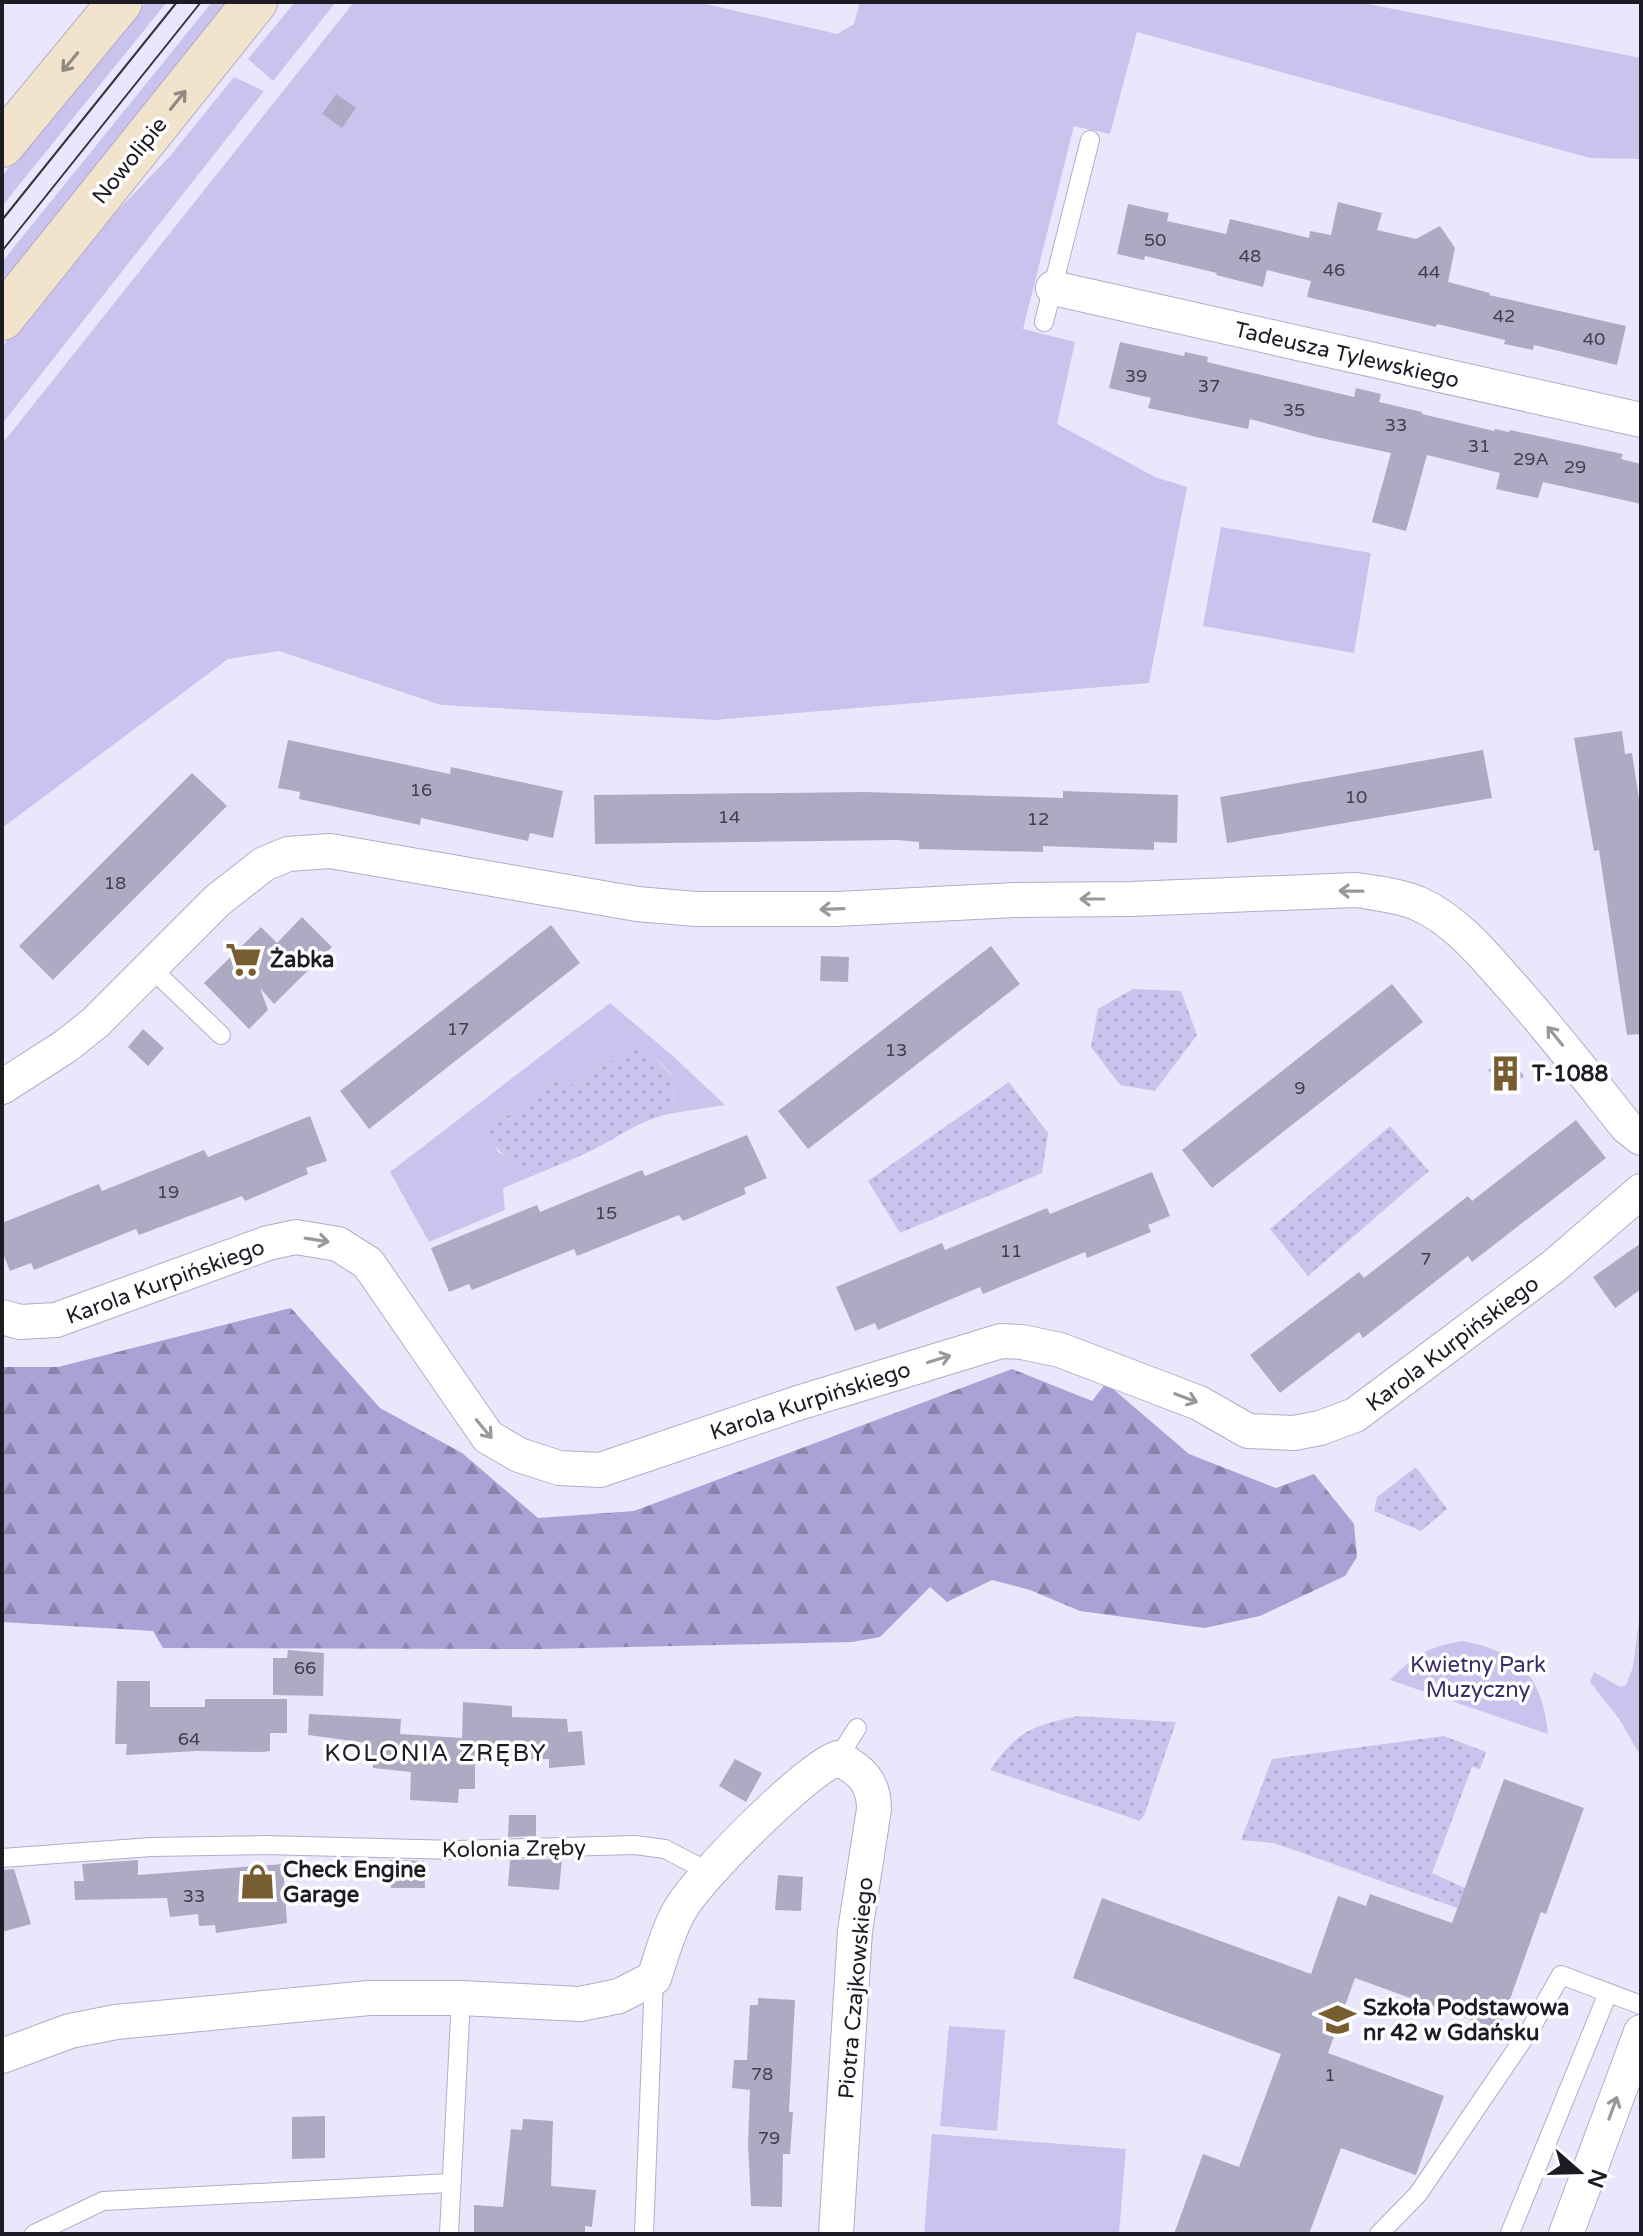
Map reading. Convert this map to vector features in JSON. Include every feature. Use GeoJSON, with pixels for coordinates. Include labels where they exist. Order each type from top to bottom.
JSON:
{"type":"FeatureCollection","features":[{"type":"Feature","properties":{"kind":"main road"},"geometry":{"type":"LineString","coordinates":[[2,145],[120,2]]}},
{"type":"Feature","properties":{"kind":"main road","name":"Nowolipie"},"geometry":{"type":"LineString","coordinates":[[2,318],[255,2]]}},
{"type":"Feature","properties":{"kind":"street","name":"Tadeusza Tylewskiego"},"geometry":{"type":"LineString","coordinates":[[1053,288],[1641,420]]}},
{"type":"Feature","properties":{"kind":"street"},"geometry":{"type":"LineString","coordinates":[[2,1087],[66,1046],[96,1022],[218,900],[264,864],[288,854],[314,850],[354,854],[637,904],[696,909],[836,909],[1015,900],[1131,899],[1356,890],[1392,895],[1418,903],[1478,948],[1519,993],[1627,1127],[1641,1138]]}},
{"type":"Feature","properties":{"kind":"street","name":"Karola Kurpińskiego"},"geometry":{"type":"LineString","coordinates":[[2,1317],[20,1322],[56,1320],[230,1256],[296,1237],[338,1244],[368,1263],[488,1437],[519,1455],[559,1468],[600,1470],[812,1399],[1001,1341],[1060,1350],[1199,1403],[1248,1431],[1294,1433],[1320,1428],[1355,1415],[1553,1267],[1641,1191]]}},
{"type":"Feature","properties":{"kind":"street"},"geometry":{"type":"LineString","coordinates":[[2,2056],[70,2031],[116,2022],[369,1998],[461,1998],[580,2004],[619,1996],[654,1978],[682,1906],[709,1872],[805,1780],[826,1763],[838,1758]]}},
{"type":"Feature","properties":{"kind":"street","name":"Piotra Czajkowskiego"},"geometry":{"type":"LineString","coordinates":[[836,2234],[855,1931],[874,1809],[874,1795],[867,1778],[838,1758]]}},
{"type":"Feature","properties":{"kind":"street"},"geometry":{"type":"LineString","coordinates":[[1566,2234],[1641,2032]]}},
{"type":"Feature","properties":{"kind":"lane"},"geometry":{"type":"LineString","coordinates":[[1044,322],[1090,140]]}},
{"type":"Feature","properties":{"kind":"lane"},"geometry":{"type":"LineString","coordinates":[[151,968],[221,1035]]}},
{"type":"Feature","properties":{"kind":"lane"},"geometry":{"type":"LineString","coordinates":[[838,1758],[857,1728]]}},
{"type":"Feature","properties":{"kind":"lane","name":"Kolonia Zręby"},"geometry":{"type":"LineString","coordinates":[[2,1858],[151,1847],[251,1845],[456,1850],[635,1845],[665,1849],[709,1872]]}},
{"type":"Feature","properties":{"kind":"lane"},"geometry":{"type":"LineString","coordinates":[[1379,2234],[1418,2194],[1531,2028],[1561,1975],[1641,2005]]}},
{"type":"Feature","properties":{"kind":"lane"},"geometry":{"type":"LineString","coordinates":[[644,2234],[654,1978]]}},
{"type":"Feature","properties":{"kind":"lane"},"geometry":{"type":"LineString","coordinates":[[1510,2233],[1608,1993]]}},
{"type":"Feature","properties":{"kind":"lane"},"geometry":{"type":"LineString","coordinates":[[449,2234],[461,1998]]}},
{"type":"Feature","properties":{"kind":"lane"},"geometry":{"type":"LineString","coordinates":[[34,2234],[103,2201],[450,2183]]}},
{"type":"Feature","properties":{"kind":"green space"},"geometry":{"type":"Polygon","coordinates":[[[146,2],[167,2],[2,206],[2,176],[146,2]]]}},
{"type":"Feature","properties":{"kind":"green space"},"geometry":{"type":"Polygon","coordinates":[[[212,2],[230,2],[2,287],[2,262],[212,2]]]}},
{"type":"Feature","properties":{"kind":"green space"},"geometry":{"type":"Polygon","coordinates":[[[295,2],[336,2],[273,81],[248,59],[295,2]]]}},
{"type":"Feature","properties":{"kind":"green space"},"geometry":{"type":"Polygon","coordinates":[[[354,2],[697,2],[837,34],[854,24],[860,2],[1358,2],[1641,58],[1641,159],[1590,158],[1137,32],[1110,134],[1074,126],[1023,329],[1075,342],[1057,424],[1155,477],[1187,487],[1149,683],[715,720],[441,705],[279,651],[228,659],[2,828],[2,444],[354,2]]]}},
{"type":"Feature","properties":{"kind":"green space"},"geometry":{"type":"Polygon","coordinates":[[[234,77],[264,91],[2,424],[2,347],[95,234],[171,155],[234,77]]]}},
{"type":"Feature","properties":{"kind":"green space"},"geometry":{"type":"Polygon","coordinates":[[[1221,527],[1371,553],[1354,653],[1203,626],[1221,527]]]}},
{"type":"Feature","properties":{"kind":"green space"},"geometry":{"type":"Polygon","coordinates":[[[1133,989],[1181,991],[1197,1035],[1155,1091],[1120,1085],[1091,1047],[1098,1009],[1133,989]]]}},
{"type":"Feature","properties":{"kind":"green space"},"geometry":{"type":"Polygon","coordinates":[[[610,1003],[725,1105],[674,1113],[673,1075],[639,1042],[576,1086],[557,1079],[488,1130],[498,1152],[537,1174],[503,1188],[505,1210],[429,1242],[390,1172],[610,1003]]]}},
{"type":"Feature","properties":{"kind":"green space"},"geometry":{"type":"Polygon","coordinates":[[[639,1042],[673,1076],[674,1113],[643,1123],[595,1149],[537,1174],[506,1157],[495,1146],[488,1130],[557,1079],[576,1086],[639,1042]]]}},
{"type":"Feature","properties":{"kind":"green space"},"geometry":{"type":"Polygon","coordinates":[[[1009,1082],[1048,1133],[1042,1173],[900,1233],[868,1181],[1009,1082]]]}},
{"type":"Feature","properties":{"kind":"green space"},"geometry":{"type":"Polygon","coordinates":[[[1390,1126],[1429,1171],[1308,1276],[1270,1229],[1390,1126]]]}},
{"type":"Feature","properties":{"kind":"green space"},"geometry":{"type":"Polygon","coordinates":[[[291,1308],[380,1408],[462,1453],[538,1518],[634,1511],[1012,1369],[1092,1401],[1106,1383],[1189,1454],[1276,1488],[1314,1474],[1354,1524],[1357,1557],[1345,1576],[1260,1616],[1204,1628],[1080,1611],[1030,1590],[992,1580],[947,1602],[930,1587],[880,1637],[852,1642],[541,1649],[163,1648],[153,1631],[2,1622],[2,1367],[58,1367],[291,1308]]]}},
{"type":"Feature","properties":{"kind":"green space"},"geometry":{"type":"Polygon","coordinates":[[[1416,1467],[1447,1509],[1421,1531],[1374,1511],[1377,1497],[1416,1467]]]}},
{"type":"Feature","properties":{"kind":"green space"},"geometry":{"type":"Polygon","coordinates":[[[1639,1621],[1641,1757],[1620,1720],[1590,1682],[1594,1672],[1620,1687],[1626,1685],[1633,1667],[1639,1621]]]}},
{"type":"Feature","properties":{"kind":"green space","name":"Kwietny Park Muzyczny"},"geometry":{"type":"Polygon","coordinates":[[[1462,1641],[1499,1652],[1524,1670],[1540,1696],[1548,1734],[1390,1680],[1422,1653],[1462,1641]]]}},
{"type":"Feature","properties":{"kind":"green space"},"geometry":{"type":"Polygon","coordinates":[[[1078,1716],[1176,1722],[1140,1821],[990,1770],[1009,1746],[1027,1732],[1078,1716]]]}},
{"type":"Feature","properties":{"kind":"green space"},"geometry":{"type":"Polygon","coordinates":[[[1444,1736],[1486,1752],[1480,1769],[1472,1767],[1432,1873],[1465,1888],[1457,1908],[1274,1843],[1241,1840],[1272,1759],[1444,1736]]]}},
{"type":"Feature","properties":{"kind":"green space"},"geometry":{"type":"Polygon","coordinates":[[[949,2026],[1005,2030],[997,2131],[940,2126],[949,2026]]]}},
{"type":"Feature","properties":{"kind":"green space"},"geometry":{"type":"Polygon","coordinates":[[[932,2134],[1126,2149],[1119,2234],[924,2234],[932,2134]]]}},
{"type":"Feature","properties":{"kind":"building"},"geometry":{"type":"Polygon","coordinates":[[[336,94],[356,108],[342,128],[322,114],[336,94]]]}},
{"type":"Feature","properties":{"kind":"building"},"geometry":{"type":"Polygon","coordinates":[[[1338,202],[1382,213],[1377,230],[1416,239],[1440,226],[1455,248],[1448,282],[1489,295],[1626,326],[1617,365],[1534,345],[1533,350],[1504,344],[1505,340],[1307,297],[1311,281],[1267,270],[1263,287],[1145,256],[1144,260],[1117,254],[1128,204],[1169,213],[1167,221],[1226,234],[1230,219],[1309,238],[1310,231],[1331,235],[1338,202]]]}},
{"type":"Feature","properties":{"kind":"building"},"geometry":{"type":"Polygon","coordinates":[[[1120,342],[1184,356],[1185,352],[1208,357],[1207,362],[1354,397],[1356,388],[1381,394],[1379,402],[1422,414],[1494,431],[1510,430],[1623,454],[1621,459],[1641,464],[1641,504],[1543,482],[1538,498],[1496,489],[1500,473],[1427,455],[1406,531],[1372,522],[1391,453],[1250,419],[1248,429],[1148,408],[1151,398],[1109,388],[1120,342]]]}},
{"type":"Feature","properties":{"kind":"building"},"geometry":{"type":"Polygon","coordinates":[[[1622,731],[1625,754],[1632,753],[1641,812],[1641,1034],[1627,1035],[1599,850],[1594,851],[1574,738],[1622,731]]]}},
{"type":"Feature","properties":{"kind":"building"},"geometry":{"type":"Polygon","coordinates":[[[288,740],[450,774],[451,767],[563,791],[553,838],[530,833],[528,841],[421,818],[420,825],[299,799],[300,792],[278,788],[288,740]]]}},
{"type":"Feature","properties":{"kind":"building"},"geometry":{"type":"Polygon","coordinates":[[[1483,750],[1492,798],[1227,843],[1220,797],[1483,750]]]}},
{"type":"Feature","properties":{"kind":"building"},"geometry":{"type":"Polygon","coordinates":[[[192,773],[227,806],[53,980],[19,946],[192,773]]]}},
{"type":"Feature","properties":{"kind":"building"},"geometry":{"type":"Polygon","coordinates":[[[1063,791],[1178,795],[1177,843],[1154,842],[1154,850],[1043,846],[1043,852],[919,849],[919,842],[897,840],[595,844],[594,795],[865,792],[1063,798],[1063,791]]]}},
{"type":"Feature","properties":{"kind":"building"},"geometry":{"type":"Polygon","coordinates":[[[302,917],[332,947],[274,1004],[260,988],[268,1010],[249,1029],[204,983],[261,927],[277,943],[302,917]]]}},
{"type":"Feature","properties":{"kind":"building"},"geometry":{"type":"Polygon","coordinates":[[[551,925],[580,963],[369,1129],[340,1091],[551,925]]]}},
{"type":"Feature","properties":{"kind":"building"},"geometry":{"type":"Polygon","coordinates":[[[991,946],[1020,984],[808,1149],[778,1111],[991,946]]]}},
{"type":"Feature","properties":{"kind":"building"},"geometry":{"type":"Polygon","coordinates":[[[821,956],[849,957],[848,982],[820,981],[821,956]]]}},
{"type":"Feature","properties":{"kind":"building"},"geometry":{"type":"Polygon","coordinates":[[[1392,984],[1423,1022],[1212,1188],[1182,1150],[1392,984]]]}},
{"type":"Feature","properties":{"kind":"building"},"geometry":{"type":"Polygon","coordinates":[[[143,1029],[164,1048],[148,1066],[128,1047],[143,1029]]]}},
{"type":"Feature","properties":{"kind":"building","name":"T-1088"},"geometry":{"type":"Polygon","coordinates":[[[1507,1055],[1524,1076],[1505,1091],[1488,1070],[1507,1055]]]}},
{"type":"Feature","properties":{"kind":"building"},"geometry":{"type":"Polygon","coordinates":[[[310,1116],[327,1161],[306,1168],[308,1174],[245,1201],[242,1196],[139,1235],[136,1229],[34,1270],[31,1263],[10,1271],[2,1251],[2,1223],[99,1184],[102,1191],[204,1150],[208,1157],[310,1116]]]}},
{"type":"Feature","properties":{"kind":"building"},"geometry":{"type":"Polygon","coordinates":[[[1576,1120],[1606,1158],[1472,1262],[1468,1256],[1363,1338],[1359,1332],[1280,1393],[1250,1355],[1359,1272],[1364,1278],[1468,1196],[1472,1201],[1576,1120]]]}},
{"type":"Feature","properties":{"kind":"building"},"geometry":{"type":"Polygon","coordinates":[[[747,1135],[767,1178],[744,1188],[746,1194],[683,1221],[679,1215],[577,1256],[574,1249],[472,1290],[469,1284],[449,1292],[431,1248],[537,1205],[540,1212],[642,1170],[645,1176],[747,1135]]]}},
{"type":"Feature","properties":{"kind":"building"},"geometry":{"type":"Polygon","coordinates":[[[1152,1172],[1170,1216],[1148,1225],[1151,1232],[1087,1258],[1085,1252],[983,1294],[980,1287],[878,1330],[875,1323],[855,1331],[836,1287],[942,1243],[945,1250],[1047,1208],[1050,1214],[1152,1172]]]}},
{"type":"Feature","properties":{"kind":"building"},"geometry":{"type":"Polygon","coordinates":[[[1641,1243],[1641,1289],[1615,1308],[1593,1277],[1641,1243]]]}},
{"type":"Feature","properties":{"kind":"building"},"geometry":{"type":"Polygon","coordinates":[[[288,1650],[324,1653],[323,1696],[273,1695],[273,1658],[287,1658],[288,1650]]]}},
{"type":"Feature","properties":{"kind":"building"},"geometry":{"type":"Polygon","coordinates":[[[117,1681],[150,1681],[150,1707],[205,1707],[205,1699],[287,1699],[287,1733],[270,1733],[270,1751],[263,1752],[197,1751],[126,1755],[127,1744],[115,1744],[117,1681]]]}},
{"type":"Feature","properties":{"kind":"building"},"geometry":{"type":"Polygon","coordinates":[[[463,1702],[512,1706],[512,1717],[567,1719],[568,1732],[582,1731],[585,1765],[549,1768],[549,1759],[475,1760],[475,1789],[459,1789],[458,1803],[410,1800],[411,1772],[373,1768],[373,1761],[366,1760],[367,1743],[308,1735],[309,1714],[401,1719],[400,1734],[462,1738],[463,1702]]]}},
{"type":"Feature","properties":{"kind":"building"},"geometry":{"type":"Polygon","coordinates":[[[735,1759],[762,1773],[746,1802],[719,1786],[735,1759]]]}},
{"type":"Feature","properties":{"kind":"building"},"geometry":{"type":"Polygon","coordinates":[[[1504,1779],[1584,1808],[1546,1914],[1541,1912],[1499,2030],[1355,1978],[1328,2053],[1444,2096],[1416,2175],[1341,2148],[1309,2234],[1174,2234],[1203,2154],[1239,2167],[1281,2054],[1073,1978],[1102,1898],[1311,1974],[1338,1896],[1366,1906],[1370,1894],[1452,1923],[1504,1779]]]}},
{"type":"Feature","properties":{"kind":"building"},"geometry":{"type":"Polygon","coordinates":[[[509,1815],[536,1815],[536,1836],[508,1837],[509,1815]]]}},
{"type":"Feature","properties":{"kind":"building"},"geometry":{"type":"Polygon","coordinates":[[[562,1859],[559,1890],[508,1886],[510,1860],[562,1859]]]}},
{"type":"Feature","properties":{"kind":"building"},"geometry":{"type":"Polygon","coordinates":[[[138,1860],[138,1875],[283,1864],[287,1923],[216,1933],[215,1925],[199,1926],[198,1914],[170,1917],[167,1898],[75,1900],[74,1881],[84,1881],[82,1864],[138,1860]]]}},
{"type":"Feature","properties":{"kind":"building"},"geometry":{"type":"Polygon","coordinates":[[[390,1860],[424,1861],[425,1888],[391,1888],[390,1860]]]}},
{"type":"Feature","properties":{"kind":"building"},"geometry":{"type":"Polygon","coordinates":[[[14,1869],[31,1924],[2,1932],[2,1870],[14,1869]]]}},
{"type":"Feature","properties":{"kind":"building"},"geometry":{"type":"Polygon","coordinates":[[[778,1875],[803,1877],[801,1911],[775,1910],[778,1875]]]}},
{"type":"Feature","properties":{"kind":"building"},"geometry":{"type":"Polygon","coordinates":[[[758,1998],[795,2000],[789,2112],[793,2112],[790,2154],[783,2154],[782,2207],[751,2206],[748,2144],[750,2090],[732,2088],[734,2060],[747,2060],[750,2005],[758,2005],[758,1998]]]}},
{"type":"Feature","properties":{"kind":"building"},"geometry":{"type":"Polygon","coordinates":[[[325,2116],[325,2158],[292,2159],[292,2117],[325,2116]]]}},
{"type":"Feature","properties":{"kind":"building"},"geometry":{"type":"Polygon","coordinates":[[[523,2119],[553,2121],[551,2186],[596,2190],[592,2227],[585,2226],[585,2234],[474,2234],[474,2205],[503,2207],[511,2129],[522,2130],[523,2119]]]}},
{"type":"Feature","properties":{"kind":"tram line"},"geometry":{"type":"LineString","coordinates":[[2,220],[177,2]]}},
{"type":"Feature","properties":{"kind":"tram line"},"geometry":{"type":"LineString","coordinates":[[2,251],[201,2]]}},
{"type":"Feature","properties":{"kind":"place","name":"Żabka"},"geometry":{"type":"Point","coordinates":[244,959]}},
{"type":"Feature","properties":{"kind":"place","name":"T-1088"},"geometry":{"type":"Point","coordinates":[1506,1073]}},
{"type":"Feature","properties":{"kind":"place","name":"Check Engine Garage"},"geometry":{"type":"Point","coordinates":[257,1882]}},
{"type":"Feature","properties":{"kind":"place","name":"Szkoła Podstawowa nr 42 w Gdańsku"},"geometry":{"type":"Point","coordinates":[1337,2020]}},
{"type":"Feature","properties":{"kind":"district","name":"KOLONIA ZRĘBY"},"geometry":{"type":"Point","coordinates":[436,1753]}}]}
